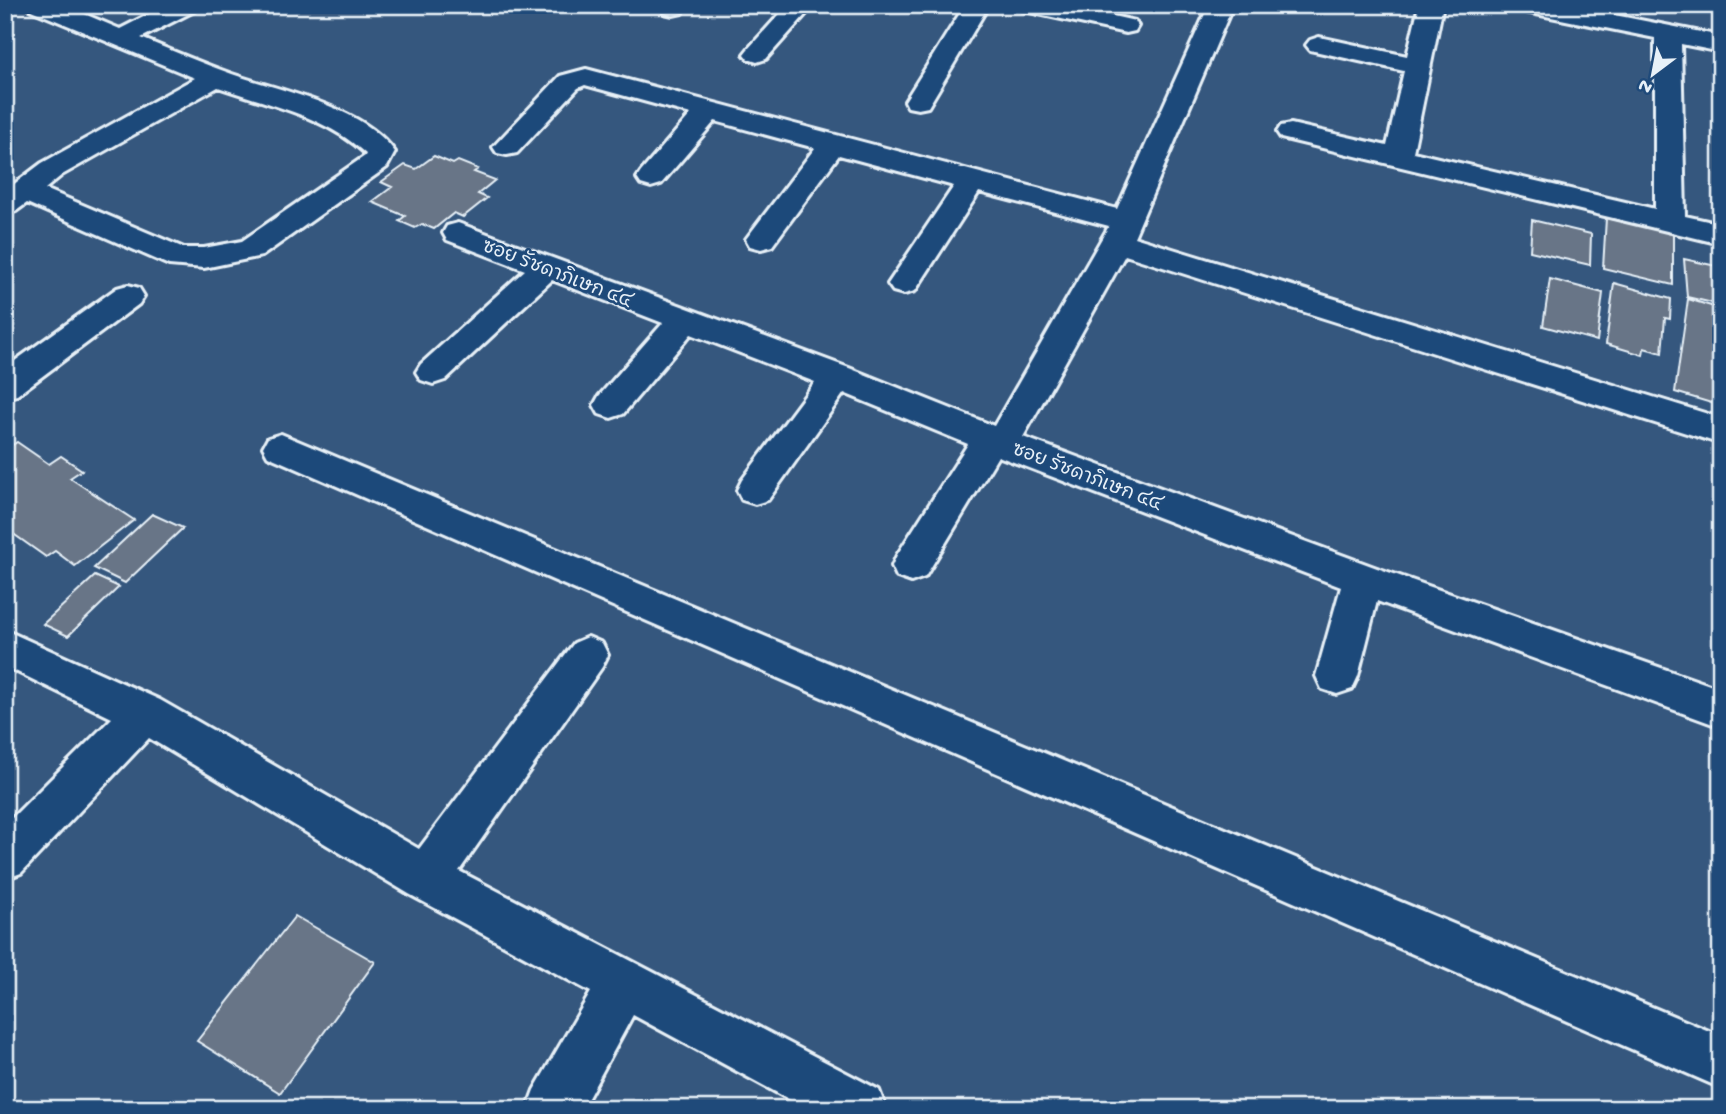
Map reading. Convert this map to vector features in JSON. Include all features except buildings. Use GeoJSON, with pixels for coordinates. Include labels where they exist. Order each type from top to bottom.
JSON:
{"type":"FeatureCollection","features":[{"type":"Feature","properties":{"kind":"street"},"geometry":{"type":"LineString","coordinates":[[15,198],[180,258],[204,258],[251,249],[377,161],[381,152],[371,141],[332,119],[216,77],[40,5]]}},
{"type":"Feature","properties":{"kind":"street"},"geometry":{"type":"LineString","coordinates":[[123,37],[187,5]]}},
{"type":"Feature","properties":{"kind":"street"},"geometry":{"type":"LineString","coordinates":[[757,54],[802,5]]}},
{"type":"Feature","properties":{"kind":"street"},"geometry":{"type":"LineString","coordinates":[[918,101],[977,5]]}},
{"type":"Feature","properties":{"kind":"street"},"geometry":{"type":"LineString","coordinates":[[1029,5],[1126,26]]}},
{"type":"Feature","properties":{"kind":"street"},"geometry":{"type":"LineString","coordinates":[[1398,158],[1431,5]]}},
{"type":"Feature","properties":{"kind":"street"},"geometry":{"type":"LineString","coordinates":[[1526,5],[1721,44]]}},
{"type":"Feature","properties":{"kind":"street"},"geometry":{"type":"LineString","coordinates":[[912,566],[996,441],[1121,232],[1215,6]]}},
{"type":"Feature","properties":{"kind":"street"},"geometry":{"type":"LineString","coordinates":[[1668,33],[1670,222]]}},
{"type":"Feature","properties":{"kind":"street"},"geometry":{"type":"LineString","coordinates":[[1319,46],[1418,66]]}},
{"type":"Feature","properties":{"kind":"street"},"geometry":{"type":"LineString","coordinates":[[15,198],[52,169],[216,77]]}},
{"type":"Feature","properties":{"kind":"street"},"geometry":{"type":"LineString","coordinates":[[507,147],[576,78],[586,77],[971,182],[1721,431]]}},
{"type":"Feature","properties":{"kind":"street"},"geometry":{"type":"LineString","coordinates":[[651,178],[709,111]]}},
{"type":"Feature","properties":{"kind":"street"},"geometry":{"type":"LineString","coordinates":[[1291,132],[1721,234]]}},
{"type":"Feature","properties":{"kind":"street"},"geometry":{"type":"LineString","coordinates":[[761,239],[834,143]]}},
{"type":"Feature","properties":{"kind":"street"},"geometry":{"type":"LineString","coordinates":[[904,284],[971,182]]}},
{"type":"Feature","properties":{"kind":"street","name":"ซอย รัชดาภิเษก ๔๔"},"geometry":{"type":"LineString","coordinates":[[458,233],[837,377],[996,441],[1363,579],[1721,708]]}},
{"type":"Feature","properties":{"kind":"street"},"geometry":{"type":"LineString","coordinates":[[433,372],[547,267]]}},
{"type":"Feature","properties":{"kind":"street"},"geometry":{"type":"LineString","coordinates":[[5,386],[128,296]]}},
{"type":"Feature","properties":{"kind":"street"},"geometry":{"type":"LineString","coordinates":[[611,405],[684,320]]}},
{"type":"Feature","properties":{"kind":"street"},"geometry":{"type":"LineString","coordinates":[[755,490],[837,377]]}},
{"type":"Feature","properties":{"kind":"street"},"geometry":{"type":"LineString","coordinates":[[281,447],[1721,1062]]}},
{"type":"Feature","properties":{"kind":"street"},"geometry":{"type":"LineString","coordinates":[[1337,676],[1363,579]]}},
{"type":"Feature","properties":{"kind":"street"},"geometry":{"type":"LineString","coordinates":[[5,647],[145,713],[426,878],[860,1109]]}},
{"type":"Feature","properties":{"kind":"street"},"geometry":{"type":"LineString","coordinates":[[426,878],[588,655]]}},
{"type":"Feature","properties":{"kind":"street"},"geometry":{"type":"LineString","coordinates":[[5,856],[145,713]]}},
{"type":"Feature","properties":{"kind":"street"},"geometry":{"type":"LineString","coordinates":[[553,1109],[624,982]]}}]}
